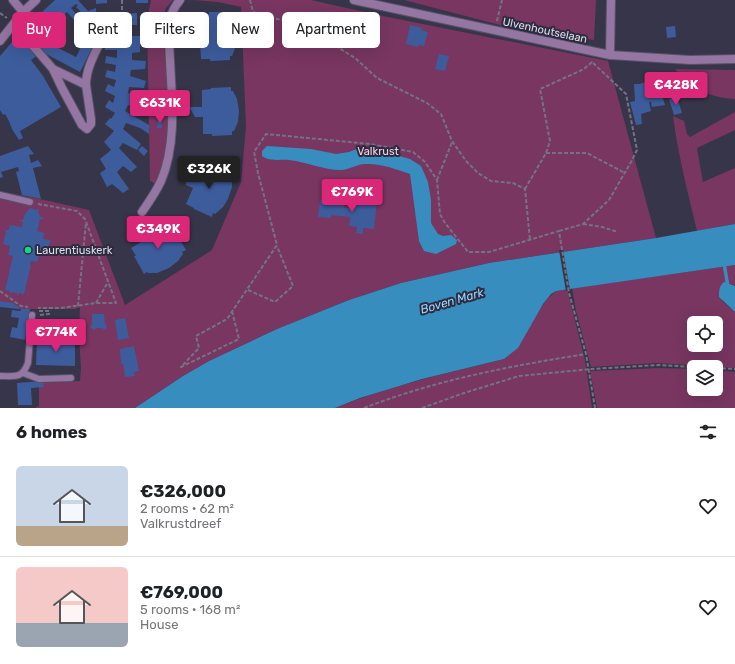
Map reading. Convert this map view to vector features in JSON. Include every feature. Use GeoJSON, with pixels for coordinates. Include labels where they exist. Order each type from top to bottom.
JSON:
{"type":"FeatureCollection","features":[{"type":"Feature","properties":{"kind":"street"},"geometry":{"type":"LineString","coordinates":[[13,0],[23,12],[36,0]]}},
{"type":"Feature","properties":{"kind":"street"},"geometry":{"type":"LineString","coordinates":[[142,212],[161,181],[168,154],[171,131],[172,102],[169,26],[173,10],[180,0]]}},
{"type":"Feature","properties":{"kind":"street","name":"Ulvenhoutselaan"},"geometry":{"type":"LineString","coordinates":[[354,0],[389,4],[495,30],[610,55],[690,60],[735,59]]}},
{"type":"Feature","properties":{"kind":"street"},"geometry":{"type":"LineString","coordinates":[[610,55],[611,0]]}},
{"type":"Feature","properties":{"kind":"street"},"geometry":{"type":"LineString","coordinates":[[0,41],[12,26]]}},
{"type":"Feature","properties":{"kind":"street"},"geometry":{"type":"LineString","coordinates":[[35,48],[53,68],[82,125],[87,128],[90,126],[91,119],[86,79],[91,62],[97,48]]}},
{"type":"Feature","properties":{"kind":"street"},"geometry":{"type":"LineString","coordinates":[[53,68],[86,85]]}},
{"type":"Feature","properties":{"kind":"lane"},"geometry":{"type":"LineString","coordinates":[[0,195],[30,202]]}},
{"type":"Feature","properties":{"kind":"lane"},"geometry":{"type":"LineString","coordinates":[[23,373],[28,363],[33,310]]}},
{"type":"Feature","properties":{"kind":"lane"},"geometry":{"type":"LineString","coordinates":[[0,376],[14,376],[23,373],[39,379],[71,378]]}},
{"type":"Feature","properties":{"kind":"path"},"geometry":{"type":"LineString","coordinates":[[122,0],[122,12]]}},
{"type":"Feature","properties":{"kind":"path"},"geometry":{"type":"LineString","coordinates":[[250,0],[253,12],[295,24],[318,35],[355,58],[377,78],[427,103],[441,114],[452,141],[478,173],[491,181],[513,183],[525,189]]}},
{"type":"Feature","properties":{"kind":"path"},"geometry":{"type":"LineString","coordinates":[[495,30],[502,0]]}},
{"type":"Feature","properties":{"kind":"path"},"geometry":{"type":"LineString","coordinates":[[530,240],[525,189],[546,153],[550,141],[540,89],[584,69],[592,62],[594,51]]}},
{"type":"Feature","properties":{"kind":"path"},"geometry":{"type":"LineString","coordinates":[[583,224],[609,200],[637,150],[626,94],[592,62]]}},
{"type":"Feature","properties":{"kind":"path"},"geometry":{"type":"LineString","coordinates":[[248,290],[275,302],[293,286],[277,245],[254,152],[266,134],[370,144],[413,152],[425,162],[437,180]]}},
{"type":"Feature","properties":{"kind":"path"},"geometry":{"type":"LineString","coordinates":[[452,141],[437,180],[440,214],[444,223],[468,252],[489,252],[583,224],[602,227],[618,232]]}},
{"type":"Feature","properties":{"kind":"path"},"geometry":{"type":"LineString","coordinates":[[546,153],[587,153],[625,173]]}},
{"type":"Feature","properties":{"kind":"path"},"geometry":{"type":"LineString","coordinates":[[0,291],[21,306],[33,310],[96,304],[116,304],[83,216],[77,211],[30,202]]}},
{"type":"Feature","properties":{"kind":"path"},"geometry":{"type":"LineString","coordinates":[[78,306],[86,221]]}},
{"type":"Feature","properties":{"kind":"path"},"geometry":{"type":"LineString","coordinates":[[559,231],[569,293],[586,354],[595,408]]}},
{"type":"Feature","properties":{"kind":"path"},"geometry":{"type":"LineString","coordinates":[[232,311],[238,339],[181,367],[199,348],[196,336],[227,319],[232,311],[248,290],[277,245]]}},
{"type":"Feature","properties":{"kind":"path"},"geometry":{"type":"LineString","coordinates":[[96,304],[108,282]]}},
{"type":"Feature","properties":{"kind":"path"},"geometry":{"type":"LineString","coordinates":[[31,326],[68,326]]}},
{"type":"Feature","properties":{"kind":"path"},"geometry":{"type":"LineString","coordinates":[[364,408],[408,392],[445,381],[517,365],[586,354]]}},
{"type":"Feature","properties":{"kind":"path"},"geometry":{"type":"LineString","coordinates":[[422,408],[519,376],[588,369],[659,365],[687,367]]}},
{"type":"Feature","properties":{"kind":"path"},"geometry":{"type":"LineString","coordinates":[[723,368],[735,369]]}},
{"type":"Feature","properties":{"kind":"green space"},"geometry":{"type":"Polygon","coordinates":[[[151,0],[173,0],[165,12],[148,12],[151,0]]]}},
{"type":"Feature","properties":{"kind":"green space","name":"Valkrust"},"geometry":{"type":"Polygon","coordinates":[[[194,0],[311,0],[365,12],[282,12],[282,48],[380,48],[380,15],[608,61],[656,238],[489,263],[401,283],[349,300],[277,329],[209,361],[183,376],[135,408],[35,408],[39,406],[39,383],[80,381],[80,307],[75,309],[19,309],[19,306],[0,301],[0,191],[89,210],[125,305],[212,250],[241,182],[246,127],[243,48],[274,48],[274,12],[241,12],[241,7],[218,2],[194,0]]]}},
{"type":"Feature","properties":{"kind":"green space"},"geometry":{"type":"Polygon","coordinates":[[[404,0],[596,0],[594,40],[500,25],[404,0]]]}},
{"type":"Feature","properties":{"kind":"green space"},"geometry":{"type":"Polygon","coordinates":[[[148,48],[164,48],[168,106],[166,141],[161,171],[156,184],[150,181],[148,48]]]}},
{"type":"Feature","properties":{"kind":"green space"},"geometry":{"type":"Polygon","coordinates":[[[675,69],[735,70],[735,99],[717,97],[701,91],[687,82],[675,69]]]}},
{"type":"Feature","properties":{"kind":"green space"},"geometry":{"type":"Polygon","coordinates":[[[735,112],[735,130],[697,148],[703,182],[735,168],[735,224],[697,231],[680,160],[673,116],[684,121],[687,134],[690,137],[735,112]]]}},
{"type":"Feature","properties":{"kind":"green space"},"geometry":{"type":"Polygon","coordinates":[[[735,265],[735,286],[732,284],[722,301],[735,312],[735,368],[723,367],[723,360],[687,360],[687,365],[658,363],[591,367],[576,311],[572,288],[735,265]]]}},
{"type":"Feature","properties":{"kind":"green space"},"geometry":{"type":"Polygon","coordinates":[[[567,289],[585,360],[592,408],[335,408],[376,393],[504,359],[547,299],[556,291],[567,289]]]}},
{"type":"Feature","properties":{"kind":"green space"},"geometry":{"type":"Polygon","coordinates":[[[660,368],[687,369],[687,396],[723,396],[723,371],[735,372],[735,408],[597,408],[590,371],[660,368]]]}},
{"type":"Feature","properties":{"kind":"water"},"geometry":{"type":"Polygon","coordinates":[[[267,146],[311,149],[336,154],[349,152],[359,148],[378,150],[410,159],[421,166],[428,182],[431,200],[431,223],[438,234],[443,236],[451,235],[457,240],[456,244],[436,254],[424,251],[419,241],[410,174],[376,164],[362,164],[341,170],[328,169],[296,161],[268,159],[262,156],[262,151],[267,146]]]}},
{"type":"Feature","properties":{"kind":"water","name":"Boven Mark"},"geometry":{"type":"Polygon","coordinates":[[[735,224],[735,265],[556,291],[551,294],[543,304],[518,348],[504,359],[422,379],[360,398],[335,408],[135,408],[183,376],[209,361],[277,329],[349,300],[401,283],[489,263],[656,238],[735,224]]]}},
{"type":"Feature","properties":{"kind":"water"},"geometry":{"type":"Polygon","coordinates":[[[724,282],[735,286],[735,312],[719,297],[720,287],[724,282]]]}},
{"type":"Feature","properties":{"kind":"pier"},"geometry":{"type":"Polygon","coordinates":[[[559,250],[563,250],[570,290],[566,291],[559,250]]]}},
{"type":"Feature","properties":{"kind":"building"},"geometry":{"type":"Polygon","coordinates":[[[55,0],[78,0],[88,11],[96,8],[96,12],[81,12],[76,7],[78,5],[76,4],[71,8],[74,12],[74,20],[67,12],[43,11],[55,0]]]}},
{"type":"Feature","properties":{"kind":"building"},"geometry":{"type":"Polygon","coordinates":[[[96,0],[107,0],[107,3],[96,4],[96,0]]]}},
{"type":"Feature","properties":{"kind":"building"},"geometry":{"type":"Polygon","coordinates":[[[136,0],[148,0],[148,3],[136,3],[136,0]]]}},
{"type":"Feature","properties":{"kind":"building"},"geometry":{"type":"Polygon","coordinates":[[[209,12],[217,12],[217,48],[235,48],[232,56],[230,56],[230,60],[210,61],[210,59],[201,59],[200,48],[209,48],[209,12]]]}},
{"type":"Feature","properties":{"kind":"building"},"geometry":{"type":"Polygon","coordinates":[[[132,13],[137,13],[137,25],[132,25],[132,13]]]}},
{"type":"Feature","properties":{"kind":"building"},"geometry":{"type":"Polygon","coordinates":[[[410,25],[422,28],[421,30],[428,32],[424,46],[418,45],[418,47],[406,44],[410,25]]]}},
{"type":"Feature","properties":{"kind":"building"},"geometry":{"type":"Polygon","coordinates":[[[675,26],[676,37],[667,38],[666,27],[675,26]]]}},
{"type":"Feature","properties":{"kind":"building"},"geometry":{"type":"Polygon","coordinates":[[[132,36],[140,36],[140,52],[132,53],[132,60],[146,61],[145,69],[131,70],[130,76],[146,81],[144,88],[129,87],[128,93],[145,101],[142,108],[128,105],[125,111],[149,125],[149,134],[140,128],[126,123],[123,129],[141,144],[137,150],[123,143],[119,148],[137,167],[131,172],[123,166],[117,172],[129,189],[123,193],[112,184],[107,187],[100,173],[106,169],[100,159],[111,150],[104,142],[114,131],[105,124],[115,113],[105,107],[109,100],[113,103],[115,96],[105,91],[108,84],[114,87],[116,80],[105,77],[107,70],[115,72],[116,65],[105,63],[106,56],[117,58],[117,50],[105,50],[105,48],[132,48],[132,36]]]}},
{"type":"Feature","properties":{"kind":"building"},"geometry":{"type":"Polygon","coordinates":[[[12,42],[12,48],[32,48],[38,55],[31,60],[43,76],[61,107],[20,131],[23,138],[19,140],[5,114],[3,115],[0,110],[0,56],[12,42]]]}},
{"type":"Feature","properties":{"kind":"building"},"geometry":{"type":"Polygon","coordinates":[[[41,48],[58,48],[76,57],[80,48],[92,48],[80,72],[46,54],[41,48]]]}},
{"type":"Feature","properties":{"kind":"building"},"geometry":{"type":"Polygon","coordinates":[[[439,54],[449,56],[445,71],[435,69],[439,54]]]}},
{"type":"Feature","properties":{"kind":"building"},"geometry":{"type":"Polygon","coordinates":[[[658,73],[666,73],[671,95],[662,95],[665,105],[652,107],[651,102],[649,102],[651,111],[641,114],[642,124],[636,125],[630,102],[635,101],[634,84],[658,82],[658,73]]]}},
{"type":"Feature","properties":{"kind":"building"},"geometry":{"type":"Polygon","coordinates":[[[231,87],[231,91],[233,91],[237,99],[239,111],[238,122],[234,131],[232,131],[232,135],[212,136],[212,134],[203,134],[203,117],[195,117],[189,107],[202,107],[202,90],[231,87]]]}},
{"type":"Feature","properties":{"kind":"building"},"geometry":{"type":"Polygon","coordinates":[[[677,97],[682,113],[674,115],[669,99],[677,97]]]}},
{"type":"Feature","properties":{"kind":"building"},"geometry":{"type":"Polygon","coordinates":[[[157,121],[162,121],[162,128],[157,128],[157,121]]]}},
{"type":"Feature","properties":{"kind":"building"},"geometry":{"type":"Polygon","coordinates":[[[28,146],[34,154],[29,155],[31,163],[38,160],[42,166],[33,168],[41,199],[22,195],[16,172],[19,171],[18,167],[1,172],[3,177],[0,178],[0,156],[28,146]]]}},
{"type":"Feature","properties":{"kind":"building"},"geometry":{"type":"Polygon","coordinates":[[[142,146],[148,151],[144,156],[138,150],[142,146]]]}},
{"type":"Feature","properties":{"kind":"building"},"geometry":{"type":"Polygon","coordinates":[[[204,163],[213,165],[231,173],[229,177],[232,177],[232,187],[228,199],[223,207],[215,214],[213,213],[212,217],[186,204],[193,188],[186,185],[185,173],[197,179],[204,163]]]}},
{"type":"Feature","properties":{"kind":"building"},"geometry":{"type":"Polygon","coordinates":[[[352,199],[377,201],[374,229],[363,228],[363,234],[356,233],[357,227],[349,226],[350,217],[331,215],[331,218],[318,217],[320,200],[344,203],[344,208],[351,208],[352,199]]]}},
{"type":"Feature","properties":{"kind":"building","name":"Laurentiuskerk"},"geometry":{"type":"Polygon","coordinates":[[[30,208],[40,210],[38,211],[40,217],[44,219],[40,219],[37,231],[45,233],[43,239],[51,240],[47,253],[48,255],[47,256],[46,254],[40,253],[37,262],[31,261],[31,268],[24,294],[19,293],[17,295],[17,293],[9,293],[10,291],[5,290],[13,256],[8,255],[10,246],[3,244],[6,232],[4,229],[8,231],[10,225],[22,227],[23,222],[20,220],[23,220],[25,214],[30,208]]]}},
{"type":"Feature","properties":{"kind":"building"},"geometry":{"type":"Polygon","coordinates":[[[148,223],[155,234],[170,226],[186,250],[182,252],[183,254],[178,261],[169,268],[157,273],[147,272],[144,274],[131,248],[146,239],[142,233],[148,223]]]}},
{"type":"Feature","properties":{"kind":"building"},"geometry":{"type":"Polygon","coordinates":[[[0,301],[13,303],[19,306],[19,309],[0,307],[0,301]]]}},
{"type":"Feature","properties":{"kind":"building"},"geometry":{"type":"Polygon","coordinates":[[[21,309],[30,309],[25,340],[10,337],[12,327],[17,328],[19,318],[11,317],[12,310],[20,311],[21,309]]]}},
{"type":"Feature","properties":{"kind":"building"},"geometry":{"type":"Polygon","coordinates":[[[92,314],[104,314],[105,324],[107,326],[105,330],[102,328],[96,328],[94,330],[90,327],[92,325],[92,314]]]}},
{"type":"Feature","properties":{"kind":"building"},"geometry":{"type":"Polygon","coordinates":[[[125,318],[129,338],[118,340],[115,320],[125,318]]]}},
{"type":"Feature","properties":{"kind":"building"},"geometry":{"type":"Polygon","coordinates":[[[37,339],[75,340],[75,366],[36,365],[37,339]]]}},
{"type":"Feature","properties":{"kind":"building"},"geometry":{"type":"Polygon","coordinates":[[[134,346],[139,371],[134,372],[135,376],[125,377],[123,364],[121,364],[120,349],[134,346]]]}},
{"type":"Feature","properties":{"kind":"building"},"geometry":{"type":"Polygon","coordinates":[[[43,381],[44,387],[31,388],[32,405],[18,405],[17,383],[43,381]]]}},
{"type":"Feature","properties":{"kind":"waterway"},"geometry":{"type":"LineString","coordinates":[[724,263],[728,287]]}},
{"type":"Feature","properties":{"kind":"place","name":"Laurentiuskerk"},"geometry":{"type":"Point","coordinates":[28,250]}}]}
